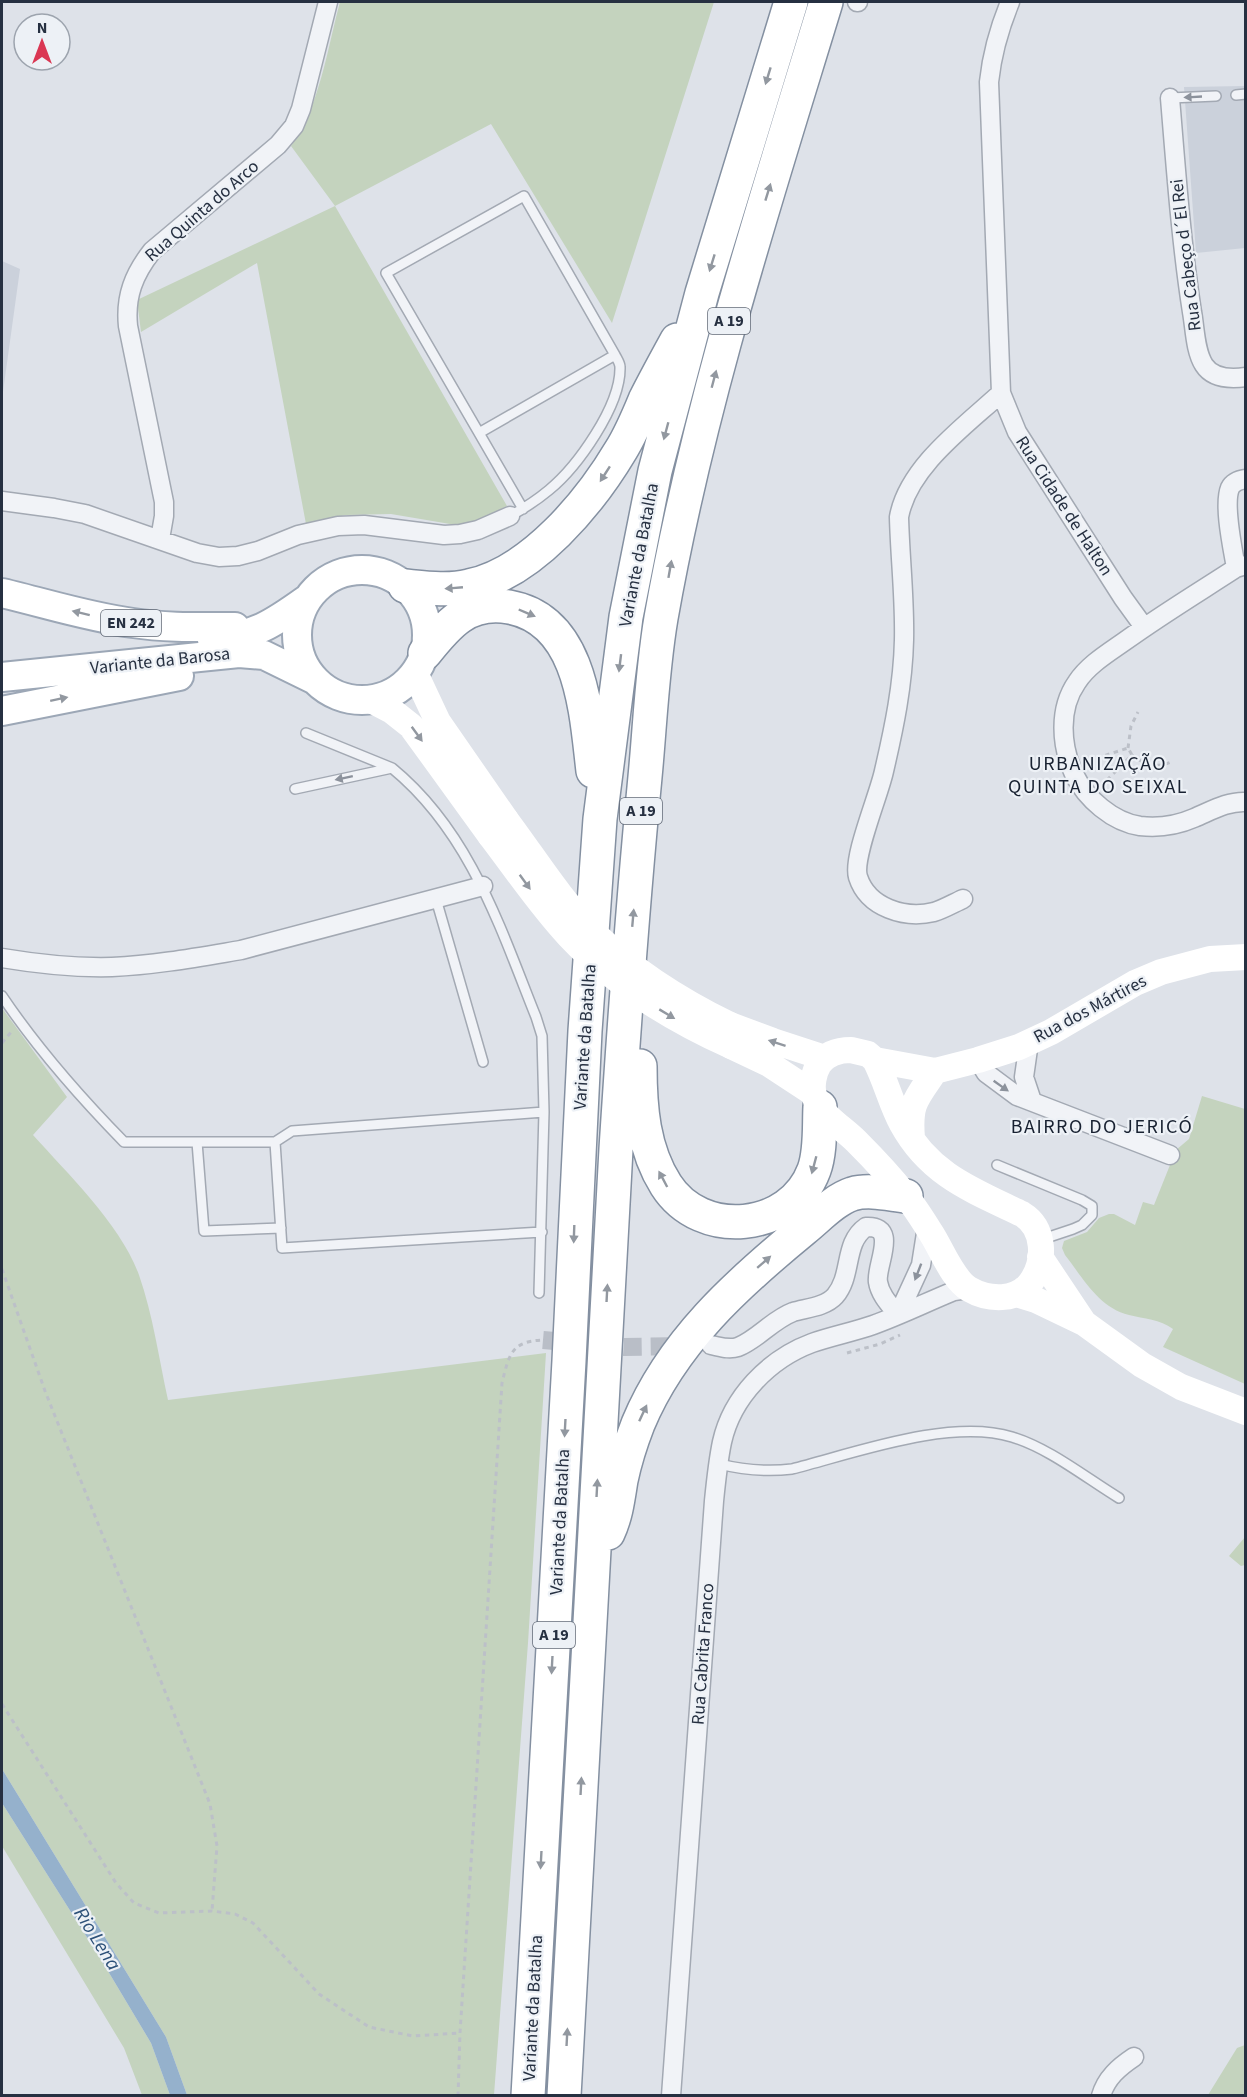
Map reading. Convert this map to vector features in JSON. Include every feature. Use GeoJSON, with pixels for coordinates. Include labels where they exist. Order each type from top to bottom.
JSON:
{"type":"FeatureCollection","features":[{"type":"Feature","properties":{"kind":"highway","name":"Variante da Batalha"},"geometry":{"type":"LineString","coordinates":[[528,2096],[585,1031],[600,819],[626,617],[655,471],[702,293],[791,2]]}},
{"type":"Feature","properties":{"kind":"highway","name":"Variante da Batalha"},"geometry":{"type":"LineString","coordinates":[[564,2096],[610,1237],[640,827],[660,626],[676,536],[710,393],[729,322],[826,2]]}},
{"type":"Feature","properties":{"kind":"highway"},"geometry":{"type":"LineString","coordinates":[[405,586],[430,589],[471,586],[504,572],[524,560],[550,538],[599,484],[623,448],[652,387],[702,293]]}},
{"type":"Feature","properties":{"kind":"highway"},"geometry":{"type":"LineString","coordinates":[[420,663],[447,626],[462,614],[479,608],[496,606],[526,612],[543,621],[555,633],[579,679],[588,724],[600,819]]}},
{"type":"Feature","properties":{"kind":"highway"},"geometry":{"type":"LineString","coordinates":[[627,997],[640,1027],[640,1100],[644,1134],[666,1186],[682,1204],[698,1213],[720,1221],[747,1222],[768,1217],[785,1209],[800,1192],[814,1170],[816,1100]]}},
{"type":"Feature","properties":{"kind":"highway"},"geometry":{"type":"LineString","coordinates":[[593,1568],[615,1517],[621,1479],[638,1424],[670,1364],[703,1321],[761,1265],[841,1199],[863,1192],[906,1196]]}},
{"type":"Feature","properties":{"kind":"main road","name":"EN 242"},"geometry":{"type":"LineString","coordinates":[[306,600],[321,583],[341,573],[364,569],[386,574],[405,586],[417,600],[425,616],[428,635],[420,663],[403,686],[388,695],[371,700],[349,699],[329,692],[313,679]]}},
{"type":"Feature","properties":{"kind":"main road","name":"EN 242"},"geometry":{"type":"LineString","coordinates":[[2,592],[105,619],[134,623],[187,627],[264,627]]}},
{"type":"Feature","properties":{"kind":"main road","name":"Variante da Barosa"},"geometry":{"type":"LineString","coordinates":[[2,664],[230,638],[251,633],[279,620],[306,600]]}},
{"type":"Feature","properties":{"kind":"main road"},"geometry":{"type":"LineString","coordinates":[[306,600],[299,616],[297,641],[303,665],[313,679]]}},
{"type":"Feature","properties":{"kind":"main road","name":"Variante da Barosa"},"geometry":{"type":"LineString","coordinates":[[2,677],[239,653],[264,655],[313,679]]}},
{"type":"Feature","properties":{"kind":"main road"},"geometry":{"type":"LineString","coordinates":[[420,663],[438,722],[542,905],[571,938],[598,964],[667,1014],[731,1036],[764,1038],[825,1058],[816,1072],[816,1100]]}},
{"type":"Feature","properties":{"kind":"main road"},"geometry":{"type":"LineString","coordinates":[[2,711],[241,664],[283,665]]}},
{"type":"Feature","properties":{"kind":"main road"},"geometry":{"type":"LineString","coordinates":[[371,700],[392,711],[411,726],[498,827]]}},
{"type":"Feature","properties":{"kind":"main road","name":"Rua dos Mártires"},"geometry":{"type":"LineString","coordinates":[[825,1058],[839,1051],[851,1050],[868,1054],[875,1060],[935,1071],[978,1060],[1029,1042],[1154,974],[1210,959],[1245,957]]}},
{"type":"Feature","properties":{"kind":"main road"},"geometry":{"type":"LineString","coordinates":[[731,1036],[816,1100],[866,1151],[906,1196],[960,1281],[968,1288],[979,1293],[1004,1298],[1023,1291],[1033,1279],[1040,1248]]}},
{"type":"Feature","properties":{"kind":"main road"},"geometry":{"type":"LineString","coordinates":[[875,1060],[893,1107],[912,1140],[932,1165],[950,1178],[1028,1218],[1036,1227],[1040,1248],[1084,1323]]}},
{"type":"Feature","properties":{"kind":"main road"},"geometry":{"type":"LineString","coordinates":[[912,1140],[910,1120],[912,1106],[935,1071]]}},
{"type":"Feature","properties":{"kind":"main road"},"geometry":{"type":"LineString","coordinates":[[1016,1294],[1036,1300],[1084,1323],[1142,1365],[1181,1387],[1245,1412]]}},
{"type":"Feature","properties":{"kind":"street","name":"Rua Quinta do Arco"},"geometry":{"type":"LineString","coordinates":[[160,539],[164,502],[128,326],[129,293],[141,264],[152,251],[278,145],[294,126],[301,109],[328,2]]}},
{"type":"Feature","properties":{"kind":"street","name":"Rua Cidade de Halton"},"geometry":{"type":"LineString","coordinates":[[1010,2],[997,35],[989,82],[1001,393],[1017,432],[1144,627]]}},
{"type":"Feature","properties":{"kind":"street","name":"Rua Cabeço d´El Rei"},"geometry":{"type":"LineString","coordinates":[[1170,98],[1183,254],[1203,364],[1210,372],[1220,376],[1232,379],[1245,377]]}},
{"type":"Feature","properties":{"kind":"street"},"geometry":{"type":"LineString","coordinates":[[963,899],[927,913],[896,912],[880,904],[866,892],[856,869],[881,788],[896,718],[903,665],[904,616],[899,517],[902,503],[915,479],[936,454],[1001,393]]}},
{"type":"Feature","properties":{"kind":"street"},"geometry":{"type":"LineString","coordinates":[[1245,479],[1233,483],[1228,496],[1228,515],[1241,567],[1144,627],[1108,652],[1084,673],[1071,692],[1065,712],[1064,741],[1076,778],[1087,794],[1106,811],[1130,823],[1142,826],[1173,825],[1231,802],[1245,802]]}},
{"type":"Feature","properties":{"kind":"street"},"geometry":{"type":"LineString","coordinates":[[2,501],[85,514],[197,553],[219,556],[238,556],[258,551],[298,535],[338,526],[364,525],[444,535],[460,534],[478,530],[516,513]]}},
{"type":"Feature","properties":{"kind":"street"},"geometry":{"type":"LineString","coordinates":[[2,958],[79,967],[113,967],[161,962],[241,950],[483,886]]}},
{"type":"Feature","properties":{"kind":"street"},"geometry":{"type":"LineString","coordinates":[[1029,1042],[1024,1077],[1032,1101]]}},
{"type":"Feature","properties":{"kind":"street"},"geometry":{"type":"LineString","coordinates":[[978,1060],[996,1083],[1017,1096],[1170,1155]]}},
{"type":"Feature","properties":{"kind":"street"},"geometry":{"type":"LineString","coordinates":[[711,1345],[726,1349],[736,1348],[791,1313],[823,1304],[834,1297],[846,1273],[853,1240],[866,1227],[877,1229],[882,1234],[884,1250],[878,1269],[878,1284],[880,1291],[898,1315],[921,1265],[927,1227]]}},
{"type":"Feature","properties":{"kind":"street","name":"Rua Cabrita Franco"},"geometry":{"type":"LineString","coordinates":[[671,2096],[712,1525],[718,1464],[723,1440],[738,1405],[750,1387],[771,1366],[795,1350],[873,1325],[954,1291],[968,1288]]}},
{"type":"Feature","properties":{"kind":"street"},"geometry":{"type":"LineString","coordinates":[[1101,2096],[1108,2079],[1118,2068],[1134,2057]]}},
{"type":"Feature","properties":{"kind":"lane"},"geometry":{"type":"LineString","coordinates":[[1170,98],[1216,96]]}},
{"type":"Feature","properties":{"kind":"lane"},"geometry":{"type":"LineString","coordinates":[[524,196],[615,355],[620,365],[618,386],[607,414],[570,470],[549,490],[516,513],[479,433],[386,273],[524,196]]}},
{"type":"Feature","properties":{"kind":"lane"},"geometry":{"type":"LineString","coordinates":[[479,433],[615,355]]}},
{"type":"Feature","properties":{"kind":"lane"},"geometry":{"type":"LineString","coordinates":[[306,733],[392,768],[430,803],[483,886],[542,1036],[544,1112],[539,1293]]}},
{"type":"Feature","properties":{"kind":"lane"},"geometry":{"type":"LineString","coordinates":[[295,789],[392,768]]}},
{"type":"Feature","properties":{"kind":"lane"},"geometry":{"type":"LineString","coordinates":[[436,899],[483,1062]]}},
{"type":"Feature","properties":{"kind":"lane"},"geometry":{"type":"LineString","coordinates":[[2,996],[20,1022],[98,1115],[124,1142],[275,1142],[292,1131],[544,1112]]}},
{"type":"Feature","properties":{"kind":"lane"},"geometry":{"type":"LineString","coordinates":[[197,1142],[204,1231],[281,1228]]}},
{"type":"Feature","properties":{"kind":"lane"},"geometry":{"type":"LineString","coordinates":[[275,1142],[282,1248],[542,1232]]}},
{"type":"Feature","properties":{"kind":"lane"},"geometry":{"type":"LineString","coordinates":[[997,1165],[1092,1206],[1092,1215],[1082,1225],[1040,1248]]}},
{"type":"Feature","properties":{"kind":"lane"},"geometry":{"type":"LineString","coordinates":[[718,1464],[759,1471],[774,1471],[940,1432],[982,1432],[1011,1436],[1030,1444],[1119,1498]]}},
{"type":"Feature","properties":{"kind":"path"},"geometry":{"type":"LineString","coordinates":[[1138,712],[1131,726],[1128,748],[1132,755],[1140,762],[1151,765],[1173,761]]}},
{"type":"Feature","properties":{"kind":"path"},"geometry":{"type":"LineString","coordinates":[[1080,764],[1128,748]]}},
{"type":"Feature","properties":{"kind":"path"},"geometry":{"type":"LineString","coordinates":[[1097,789],[1132,755]]}},
{"type":"Feature","properties":{"kind":"path"},"geometry":{"type":"LineString","coordinates":[[2,1269],[45,1391],[210,1804],[217,1846],[212,1911]]}},
{"type":"Feature","properties":{"kind":"path"},"geometry":{"type":"LineString","coordinates":[[839,1355],[880,1344],[905,1333]]}},
{"type":"Feature","properties":{"kind":"path"},"geometry":{"type":"LineString","coordinates":[[458,2096],[460,2033],[502,1383],[513,1350],[527,1341],[543,1340]]}},
{"type":"Feature","properties":{"kind":"path"},"geometry":{"type":"LineString","coordinates":[[2,1704],[116,1883],[134,1902],[159,1913],[212,1911],[235,1914],[253,1923],[319,1994],[369,2027],[413,2036],[460,2033]]}},
{"type":"Feature","properties":{"kind":"shaded area"},"geometry":{"type":"Polygon","coordinates":[[[1245,86],[1245,248],[1196,253],[1184,87],[1245,86]]]}},
{"type":"Feature","properties":{"kind":"shaded area"},"geometry":{"type":"Polygon","coordinates":[[[2,261],[20,269],[2,399],[2,261]]]}},
{"type":"Feature","properties":{"kind":"green space"},"geometry":{"type":"Polygon","coordinates":[[[340,2],[714,2],[612,323],[491,124],[335,206],[291,146],[301,131],[316,96],[340,2]]]}},
{"type":"Feature","properties":{"kind":"green space"},"geometry":{"type":"Polygon","coordinates":[[[335,206],[507,506],[478,521],[456,525],[391,514],[346,515],[306,524],[257,263],[141,332],[137,300],[335,206]]]}},
{"type":"Feature","properties":{"kind":"green space"},"geometry":{"type":"Polygon","coordinates":[[[2,1008],[67,1097],[33,1135],[107,1219],[131,1256],[148,1306],[168,1400],[546,1353],[528,1643],[494,2095],[187,2095],[166,2037],[2,1769],[2,1008]]]}},
{"type":"Feature","properties":{"kind":"green space"},"geometry":{"type":"Polygon","coordinates":[[[1202,1096],[1245,1109],[1245,1384],[1163,1347],[1173,1329],[1163,1323],[1129,1315],[1109,1306],[1092,1291],[1062,1248],[1064,1241],[1087,1232],[1099,1218],[1114,1214],[1135,1225],[1143,1202],[1154,1205],[1176,1150],[1189,1139],[1202,1096]]]}},
{"type":"Feature","properties":{"kind":"green space"},"geometry":{"type":"Polygon","coordinates":[[[1245,1537],[1245,1565],[1241,1566],[1229,1556],[1245,1537]]]}},
{"type":"Feature","properties":{"kind":"green space"},"geometry":{"type":"Polygon","coordinates":[[[2,1803],[151,2043],[170,2095],[142,2095],[124,2048],[2,1846],[2,1803]]]}},
{"type":"Feature","properties":{"kind":"green space"},"geometry":{"type":"Polygon","coordinates":[[[1245,2045],[1245,2095],[1208,2095],[1237,2048],[1245,2045]]]}},
{"type":"Feature","properties":{"kind":"water","name":"Rio Lena"},"geometry":{"type":"Polygon","coordinates":[[[2,1769],[166,2037],[187,2095],[170,2095],[151,2043],[2,1803],[2,1769]]]}},
{"type":"Feature","properties":{"kind":"tunnel"},"geometry":{"type":"LineString","coordinates":[[543,1340],[624,1347],[686,1346]]}},
{"type":"Feature","properties":{"kind":"district","name":"URBANIZAÇÃO QUINTA DO SEIXAL"},"geometry":{"type":"Point","coordinates":[1098,776]}},
{"type":"Feature","properties":{"kind":"district","name":"BAIRRO DO JERICÓ"},"geometry":{"type":"Point","coordinates":[1102,1127]}}]}
